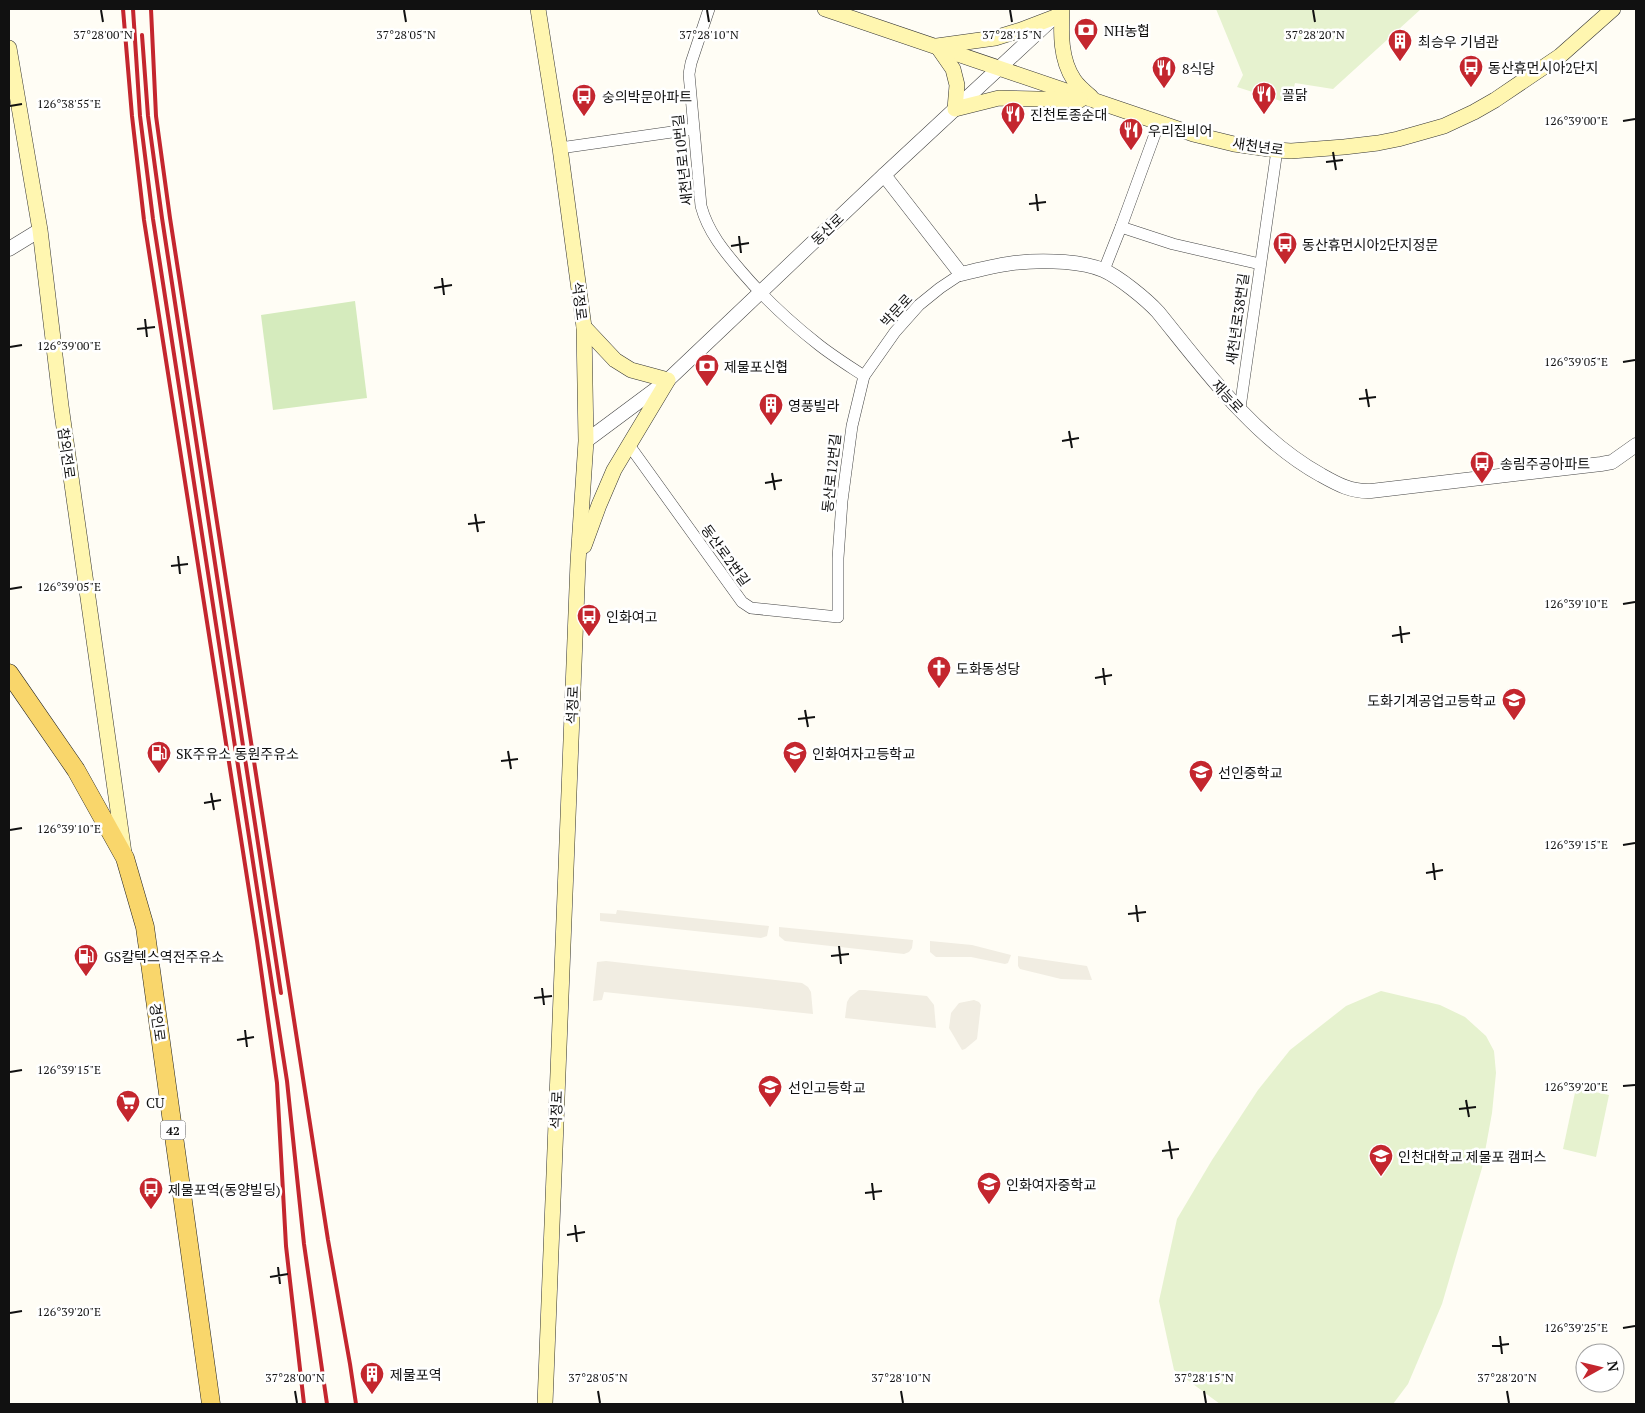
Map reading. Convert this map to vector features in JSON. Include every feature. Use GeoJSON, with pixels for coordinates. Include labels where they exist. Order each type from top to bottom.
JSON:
{"type":"FeatureCollection","features":[{"type":"Feature","properties":{"kind":"main road","name":"새천년로"},"geometry":{"type":"LineString","coordinates":[[825,9],[1000,67],[1159,123],[1234,144],[1277,150],[1344,147],[1378,143],[1444,126],[1495,100],[1560,56],[1613,9]]}},
{"type":"Feature","properties":{"kind":"main road"},"geometry":{"type":"LineString","coordinates":[[1060,12],[1064,58],[1074,81],[1094,100],[999,98],[956,109],[957,85],[953,69],[937,46],[994,38],[1021,30],[1060,12]]}},
{"type":"Feature","properties":{"kind":"main road","name":"석정로"},"geometry":{"type":"LineString","coordinates":[[541,13],[584,327],[586,441],[578,562],[545,1404]]}},
{"type":"Feature","properties":{"kind":"main road","name":"참외전로"},"geometry":{"type":"LineString","coordinates":[[9,48],[40,230],[61,406],[125,858]]}},
{"type":"Feature","properties":{"kind":"main road"},"geometry":{"type":"LineString","coordinates":[[578,562],[614,470],[668,380],[631,370],[615,360],[584,327]]}},
{"type":"Feature","properties":{"kind":"main road","name":"경인로"},"geometry":{"type":"LineString","coordinates":[[9,673],[76,770],[125,858],[145,928],[211,1404]]}},
{"type":"Feature","properties":{"kind":"street","name":"새천년로10번길"},"geometry":{"type":"LineString","coordinates":[[709,9],[689,74],[701,206],[709,230],[724,251],[760,293]]}},
{"type":"Feature","properties":{"kind":"street","name":"동산로"},"geometry":{"type":"LineString","coordinates":[[586,441],[668,380],[884,175],[1060,12]]}},
{"type":"Feature","properties":{"kind":"street"},"geometry":{"type":"LineString","coordinates":[[1104,270],[1159,123]]}},
{"type":"Feature","properties":{"kind":"street"},"geometry":{"type":"LineString","coordinates":[[560,148],[693,129]]}},
{"type":"Feature","properties":{"kind":"street","name":"새천년로38번길"},"geometry":{"type":"LineString","coordinates":[[1240,408],[1277,150]]}},
{"type":"Feature","properties":{"kind":"street"},"geometry":{"type":"LineString","coordinates":[[884,175],[962,274]]}},
{"type":"Feature","properties":{"kind":"street","name":"새천년로38번길"},"geometry":{"type":"LineString","coordinates":[[1121,227],[1173,244],[1260,264]]}},
{"type":"Feature","properties":{"kind":"street"},"geometry":{"type":"LineString","coordinates":[[9,249],[40,230]]}},
{"type":"Feature","properties":{"kind":"street","name":"재능로"},"geometry":{"type":"LineString","coordinates":[[962,274],[997,265],[1032,260],[1070,263],[1104,270],[1147,300],[1219,387],[1267,436],[1289,455],[1346,489],[1371,491],[1601,464],[1612,462],[1636,445]]}},
{"type":"Feature","properties":{"kind":"street","name":"박문로"},"geometry":{"type":"LineString","coordinates":[[864,376],[895,332],[919,305],[940,288],[962,274]]}},
{"type":"Feature","properties":{"kind":"street"},"geometry":{"type":"LineString","coordinates":[[760,293],[819,345],[864,376]]}},
{"type":"Feature","properties":{"kind":"street","name":"동산로12번길"},"geometry":{"type":"LineString","coordinates":[[838,617],[838,558],[842,501],[852,426],[864,376]]}},
{"type":"Feature","properties":{"kind":"street","name":"동산로2번길"},"geometry":{"type":"LineString","coordinates":[[630,445],[742,602],[750,608],[838,617]]}},
{"type":"Feature","properties":{"kind":"green space"},"geometry":{"type":"Polygon","coordinates":[[[1216,9],[1421,9],[1333,89],[1295,83],[1290,104],[1237,87],[1243,75],[1216,9]]]}},
{"type":"Feature","properties":{"kind":"green space"},"geometry":{"type":"Polygon","coordinates":[[[355,301],[367,398],[273,410],[261,315],[355,301]]]}},
{"type":"Feature","properties":{"kind":"green space"},"geometry":{"type":"Polygon","coordinates":[[[1381,991],[1440,1005],[1465,1017],[1486,1036],[1494,1051],[1496,1073],[1492,1113],[1482,1168],[1442,1304],[1408,1384],[1393,1404],[1220,1404],[1174,1370],[1159,1301],[1177,1219],[1212,1160],[1258,1090],[1290,1050],[1346,1006],[1381,991]]]}},
{"type":"Feature","properties":{"kind":"green space"},"geometry":{"type":"Polygon","coordinates":[[[1576,1088],[1609,1095],[1596,1157],[1563,1149],[1576,1088]]]}},
{"type":"Feature","properties":{"kind":"shaded area"},"geometry":{"type":"Polygon","coordinates":[[[617,910],[769,926],[767,936],[761,938],[600,921],[600,913],[616,914],[617,910]]]}},
{"type":"Feature","properties":{"kind":"shaded area"},"geometry":{"type":"Polygon","coordinates":[[[779,927],[913,940],[912,948],[904,954],[785,941],[779,936],[779,927]]]}},
{"type":"Feature","properties":{"kind":"shaded area"},"geometry":{"type":"Polygon","coordinates":[[[930,941],[972,945],[1011,955],[1008,963],[1005,964],[971,957],[936,957],[930,952],[930,941]]]}},
{"type":"Feature","properties":{"kind":"shaded area"},"geometry":{"type":"Polygon","coordinates":[[[1018,956],[1087,966],[1092,980],[1061,979],[1020,969],[1018,966],[1018,956]]]}},
{"type":"Feature","properties":{"kind":"shaded area"},"geometry":{"type":"Polygon","coordinates":[[[606,961],[802,983],[811,992],[813,1014],[604,992],[602,1000],[593,1001],[597,962],[606,961]]]}},
{"type":"Feature","properties":{"kind":"shaded area"},"geometry":{"type":"Polygon","coordinates":[[[859,990],[927,996],[934,1005],[936,1028],[845,1018],[847,1002],[859,990]]]}},
{"type":"Feature","properties":{"kind":"shaded area"},"geometry":{"type":"Polygon","coordinates":[[[974,1000],[981,1005],[977,1039],[962,1050],[949,1028],[951,1013],[959,1003],[974,1000]]]}},
{"type":"Feature","properties":{"kind":"railway"},"geometry":{"type":"LineString","coordinates":[[123,9],[132,116],[144,220],[257,941],[277,1083],[286,1246],[304,1404]]}},
{"type":"Feature","properties":{"kind":"railway"},"geometry":{"type":"LineString","coordinates":[[133,9],[140,116],[153,219],[287,1081],[304,1244],[327,1404]]}},
{"type":"Feature","properties":{"kind":"railway"},"geometry":{"type":"LineString","coordinates":[[151,9],[156,116],[170,218],[328,1240],[356,1404]]}},
{"type":"Feature","properties":{"kind":"railway"},"geometry":{"type":"LineString","coordinates":[[142,35],[148,116],[162,218],[281,993]]}},
{"type":"Feature","properties":{"kind":"place","name":"NH농협"},"geometry":{"type":"Point","coordinates":[1086,51]}},
{"type":"Feature","properties":{"kind":"place","name":"최승우 기념관"},"geometry":{"type":"Point","coordinates":[1400,62]}},
{"type":"Feature","properties":{"kind":"place","name":"동산휴먼시아2단지"},"geometry":{"type":"Point","coordinates":[1471,88]}},
{"type":"Feature","properties":{"kind":"place","name":"8식당"},"geometry":{"type":"Point","coordinates":[1164,89]}},
{"type":"Feature","properties":{"kind":"place","name":"꼴닭"},"geometry":{"type":"Point","coordinates":[1264,115]}},
{"type":"Feature","properties":{"kind":"place","name":"숭의박문아파트"},"geometry":{"type":"Point","coordinates":[584,117]}},
{"type":"Feature","properties":{"kind":"place","name":"진천토종순대"},"geometry":{"type":"Point","coordinates":[1013,135]}},
{"type":"Feature","properties":{"kind":"place","name":"우리집비어"},"geometry":{"type":"Point","coordinates":[1131,151]}},
{"type":"Feature","properties":{"kind":"place","name":"동산휴먼시아2단지정문"},"geometry":{"type":"Point","coordinates":[1285,265]}},
{"type":"Feature","properties":{"kind":"place","name":"제물포신협"},"geometry":{"type":"Point","coordinates":[707,387]}},
{"type":"Feature","properties":{"kind":"place","name":"영풍빌라"},"geometry":{"type":"Point","coordinates":[771,426]}},
{"type":"Feature","properties":{"kind":"place","name":"송림주공아파트"},"geometry":{"type":"Point","coordinates":[1482,484]}},
{"type":"Feature","properties":{"kind":"place","name":"인화여고"},"geometry":{"type":"Point","coordinates":[589,637]}},
{"type":"Feature","properties":{"kind":"place","name":"도화동성당"},"geometry":{"type":"Point","coordinates":[939,689]}},
{"type":"Feature","properties":{"kind":"place","name":"도화기계공업고등학교"},"geometry":{"type":"Point","coordinates":[1514,721]}},
{"type":"Feature","properties":{"kind":"place","name":"SK주유소 동원주유소"},"geometry":{"type":"Point","coordinates":[159,774]}},
{"type":"Feature","properties":{"kind":"place","name":"인화여자고등학교"},"geometry":{"type":"Point","coordinates":[795,774]}},
{"type":"Feature","properties":{"kind":"place","name":"선인중학교"},"geometry":{"type":"Point","coordinates":[1201,793]}},
{"type":"Feature","properties":{"kind":"place","name":"GS칼텍스역전주유소"},"geometry":{"type":"Point","coordinates":[86,977]}},
{"type":"Feature","properties":{"kind":"place","name":"선인고등학교"},"geometry":{"type":"Point","coordinates":[770,1108]}},
{"type":"Feature","properties":{"kind":"place","name":"CU"},"geometry":{"type":"Point","coordinates":[128,1123]}},
{"type":"Feature","properties":{"kind":"place","name":"인천대학교 제물포 캠퍼스"},"geometry":{"type":"Point","coordinates":[1381,1177]}},
{"type":"Feature","properties":{"kind":"place","name":"인화여자중학교"},"geometry":{"type":"Point","coordinates":[989,1205]}},
{"type":"Feature","properties":{"kind":"place","name":"제물포역(동양빌딩)"},"geometry":{"type":"Point","coordinates":[151,1210]}},
{"type":"Feature","properties":{"kind":"place","name":"제물포역"},"geometry":{"type":"Point","coordinates":[372,1395]}}]}
